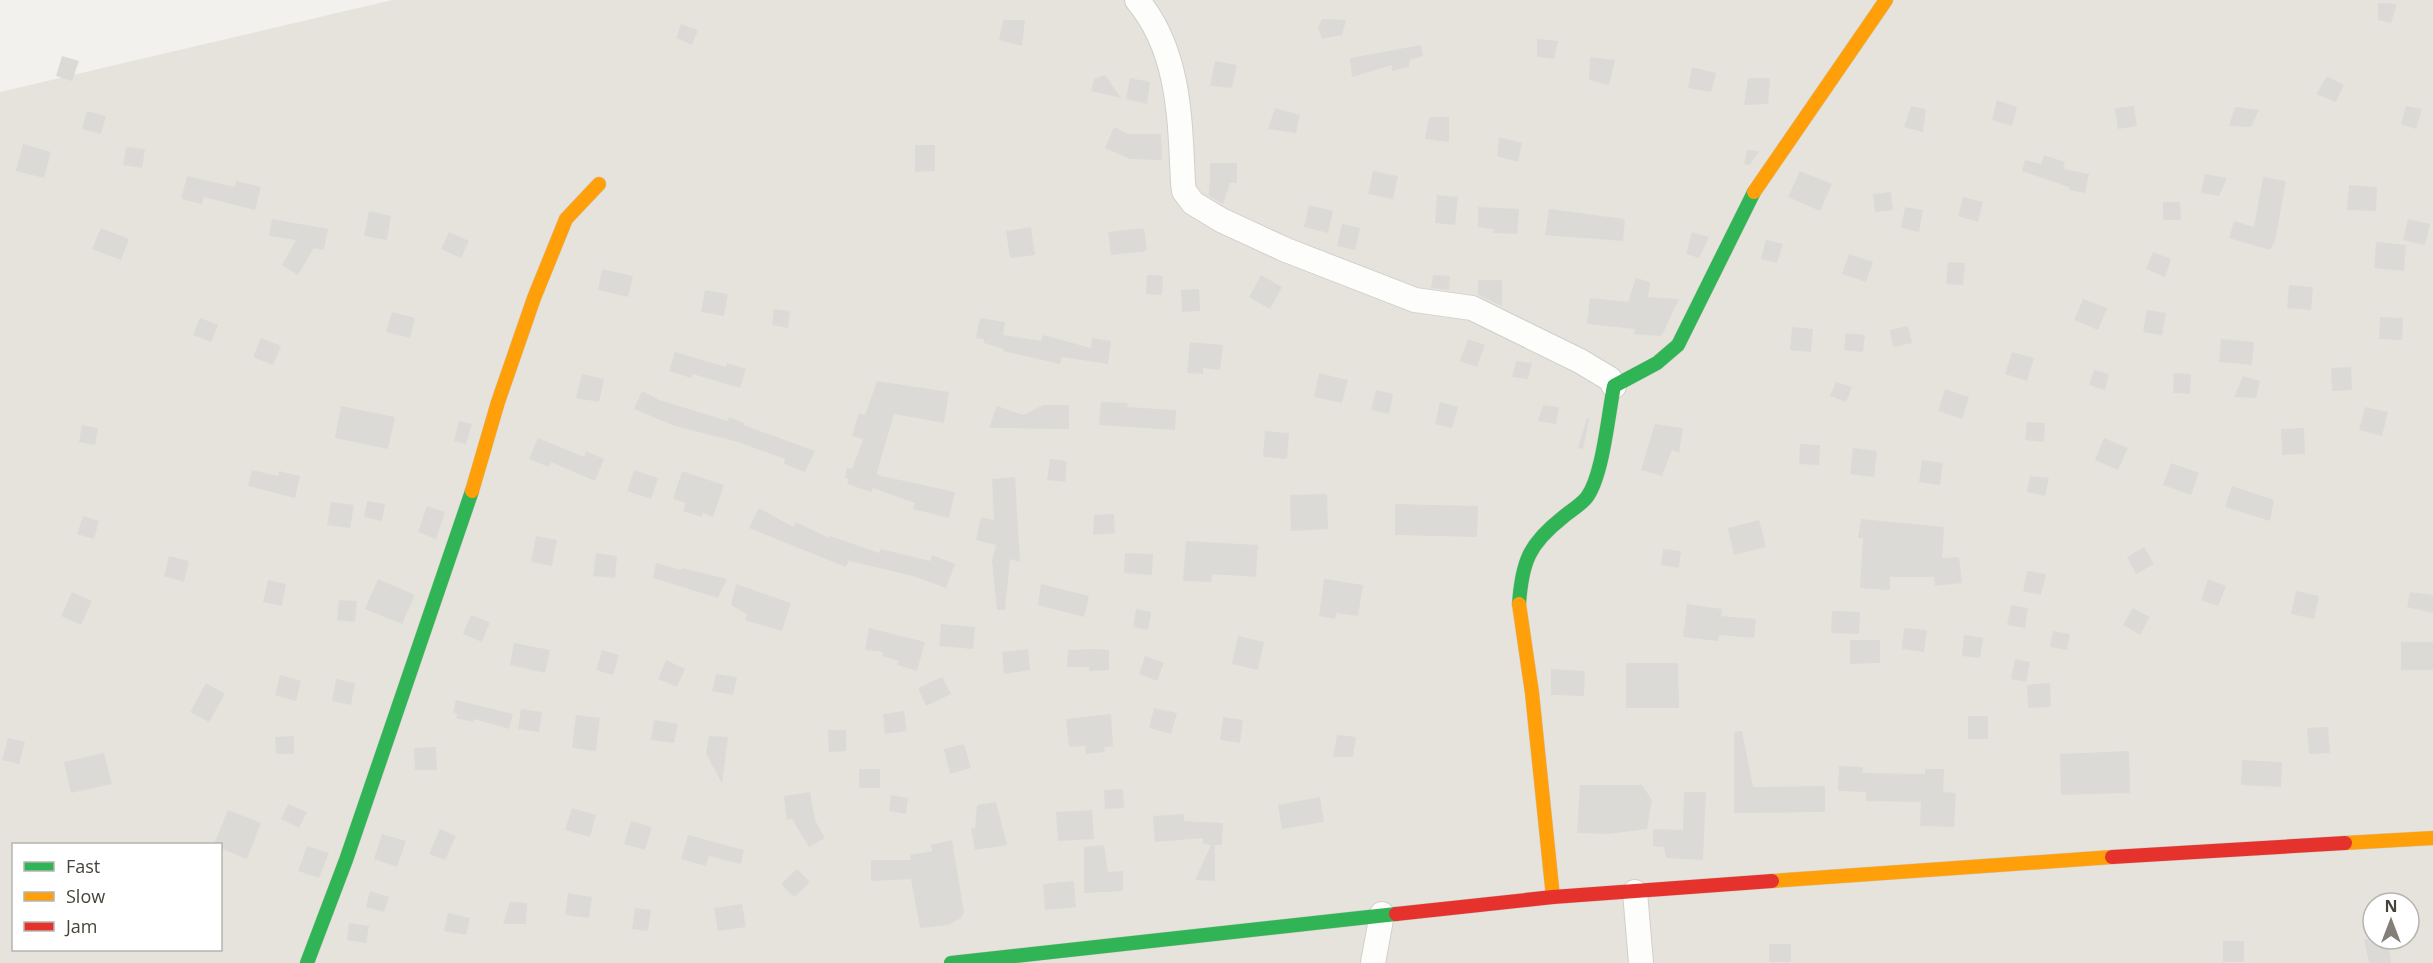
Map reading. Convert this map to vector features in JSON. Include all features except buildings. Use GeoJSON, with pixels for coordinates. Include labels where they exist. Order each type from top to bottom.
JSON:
{"type":"FeatureCollection","features":[{"type":"Feature","properties":{"kind":"street"},"geometry":{"type":"LineString","coordinates":[[1137,0],[1155,23],[1171,69],[1180,118],[1184,191],[1193,203],[1221,220],[1271,243],[1414,300],[1472,308],[1580,361],[1610,379],[1614,386],[1596,480],[1586,498],[1548,529],[1531,548],[1521,574],[1519,608],[1532,693],[1553,897]]}},
{"type":"Feature","properties":{"kind":"street"},"geometry":{"type":"LineString","coordinates":[[1614,386],[1658,363],[1678,345],[1746,204],[1886,0]]}},
{"type":"Feature","properties":{"kind":"street"},"geometry":{"type":"LineString","coordinates":[[307,963],[346,861],[467,507],[498,402],[534,298],[566,219],[599,184]]}},
{"type":"Feature","properties":{"kind":"street"},"geometry":{"type":"LineString","coordinates":[[951,963],[1553,897],[2109,857],[2433,838]]}},
{"type":"Feature","properties":{"kind":"street"},"geometry":{"type":"LineString","coordinates":[[1635,892],[1641,963]]}},
{"type":"Feature","properties":{"kind":"street"},"geometry":{"type":"LineString","coordinates":[[1372,963],[1382,914]]}},
{"type":"Feature","properties":{"kind":"shaded area"},"geometry":{"type":"Polygon","coordinates":[[[392,0],[2433,0],[2433,963],[0,963],[0,92],[392,0]]]}},
{"type":"Feature","properties":{"kind":"traffic: fast"},"geometry":{"type":"LineString","coordinates":[[1519,604],[1522,576],[1529,555],[1542,536],[1585,500],[1593,487],[1601,460],[1614,386],[1657,363],[1678,345],[1754,192]]}},
{"type":"Feature","properties":{"kind":"traffic: fast"},"geometry":{"type":"LineString","coordinates":[[307,963],[346,860],[472,491]]}},
{"type":"Feature","properties":{"kind":"traffic: fast"},"geometry":{"type":"LineString","coordinates":[[951,963],[1396,914]]}},
{"type":"Feature","properties":{"kind":"traffic: slow"},"geometry":{"type":"LineString","coordinates":[[1754,192],[1886,0]]}},
{"type":"Feature","properties":{"kind":"traffic: slow"},"geometry":{"type":"LineString","coordinates":[[472,491],[498,402],[534,298],[566,219],[599,184]]}},
{"type":"Feature","properties":{"kind":"traffic: slow"},"geometry":{"type":"LineString","coordinates":[[1519,604],[1532,693],[1553,897]]}},
{"type":"Feature","properties":{"kind":"traffic: slow"},"geometry":{"type":"LineString","coordinates":[[2345,843],[2433,838]]}},
{"type":"Feature","properties":{"kind":"traffic: slow"},"geometry":{"type":"LineString","coordinates":[[1772,881],[2112,857]]}},
{"type":"Feature","properties":{"kind":"traffic: jam"},"geometry":{"type":"LineString","coordinates":[[2112,857],[2345,843]]}},
{"type":"Feature","properties":{"kind":"traffic: jam"},"geometry":{"type":"LineString","coordinates":[[1396,914],[1553,897],[1772,881]]}}]}
